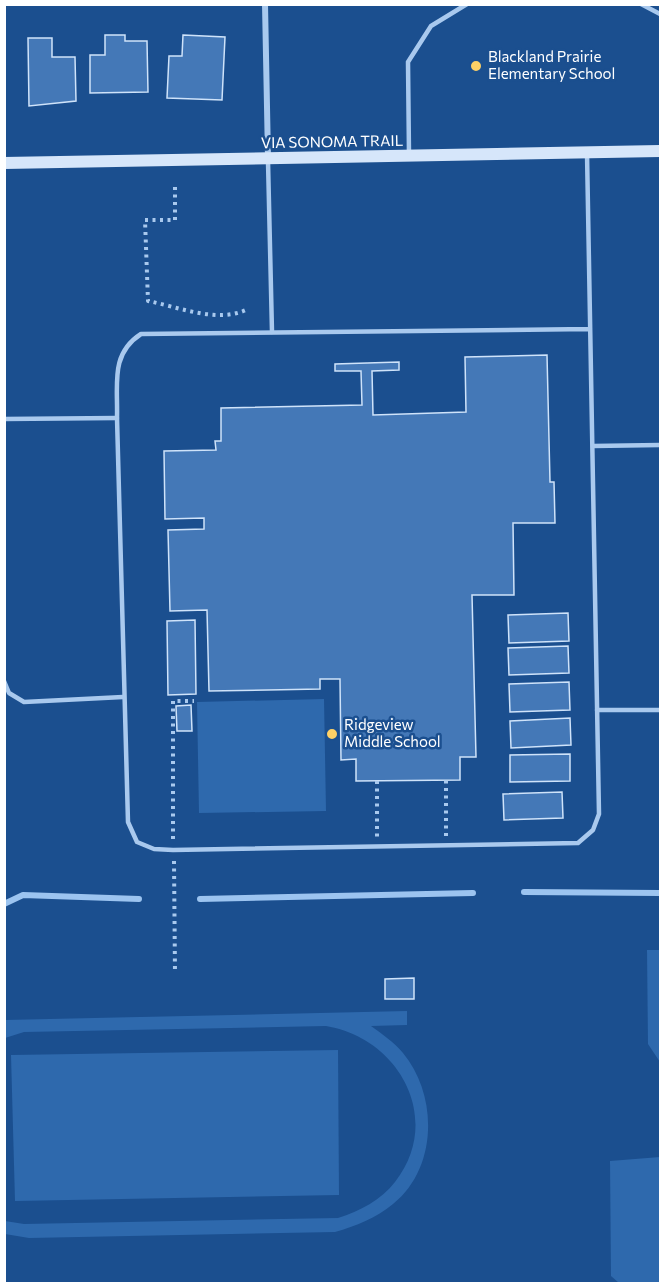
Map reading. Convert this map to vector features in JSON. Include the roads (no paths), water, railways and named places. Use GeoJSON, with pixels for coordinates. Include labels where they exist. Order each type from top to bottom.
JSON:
{"type":"FeatureCollection","features":[{"type":"Feature","properties":{"kind":"street"},"geometry":{"type":"LineString","coordinates":[[265,4],[268,158]]}},
{"type":"Feature","properties":{"kind":"street","name":"VIA SONOMA TRAIL"},"geometry":{"type":"LineString","coordinates":[[4,163],[660,151]]}},
{"type":"Feature","properties":{"kind":"lane"},"geometry":{"type":"LineString","coordinates":[[409,156],[408,62],[431,26],[467,4]]}},
{"type":"Feature","properties":{"kind":"lane"},"geometry":{"type":"LineString","coordinates":[[641,4],[660,14]]}},
{"type":"Feature","properties":{"kind":"lane"},"geometry":{"type":"LineString","coordinates":[[587,153],[597,710],[598,814],[593,830],[578,843],[174,850],[154,849],[137,842],[128,822],[117,418],[118,363],[127,344],[141,334],[590,328]]}},
{"type":"Feature","properties":{"kind":"lane"},"geometry":{"type":"LineString","coordinates":[[268,158],[272,332]]}},
{"type":"Feature","properties":{"kind":"lane"},"geometry":{"type":"LineString","coordinates":[[4,419],[117,418]]}},
{"type":"Feature","properties":{"kind":"lane"},"geometry":{"type":"LineString","coordinates":[[592,446],[660,445]]}},
{"type":"Feature","properties":{"kind":"lane"},"geometry":{"type":"LineString","coordinates":[[4,681],[9,693],[24,702],[123,697]]}},
{"type":"Feature","properties":{"kind":"lane"},"geometry":{"type":"LineString","coordinates":[[597,710],[660,710]]}},
{"type":"Feature","properties":{"kind":"waterway"},"geometry":{"type":"LineString","coordinates":[[524,892],[660,893]]}},
{"type":"Feature","properties":{"kind":"waterway"},"geometry":{"type":"LineString","coordinates":[[200,899],[473,893]]}},
{"type":"Feature","properties":{"kind":"waterway"},"geometry":{"type":"LineString","coordinates":[[4,904],[23,895],[139,899]]}},
{"type":"Feature","properties":{"kind":"place","name":"Blackland Prairie Elementary School"},"geometry":{"type":"Point","coordinates":[476,66]}},
{"type":"Feature","properties":{"kind":"place","name":"Ridgeview Middle School"},"geometry":{"type":"Point","coordinates":[332,734]}}]}
